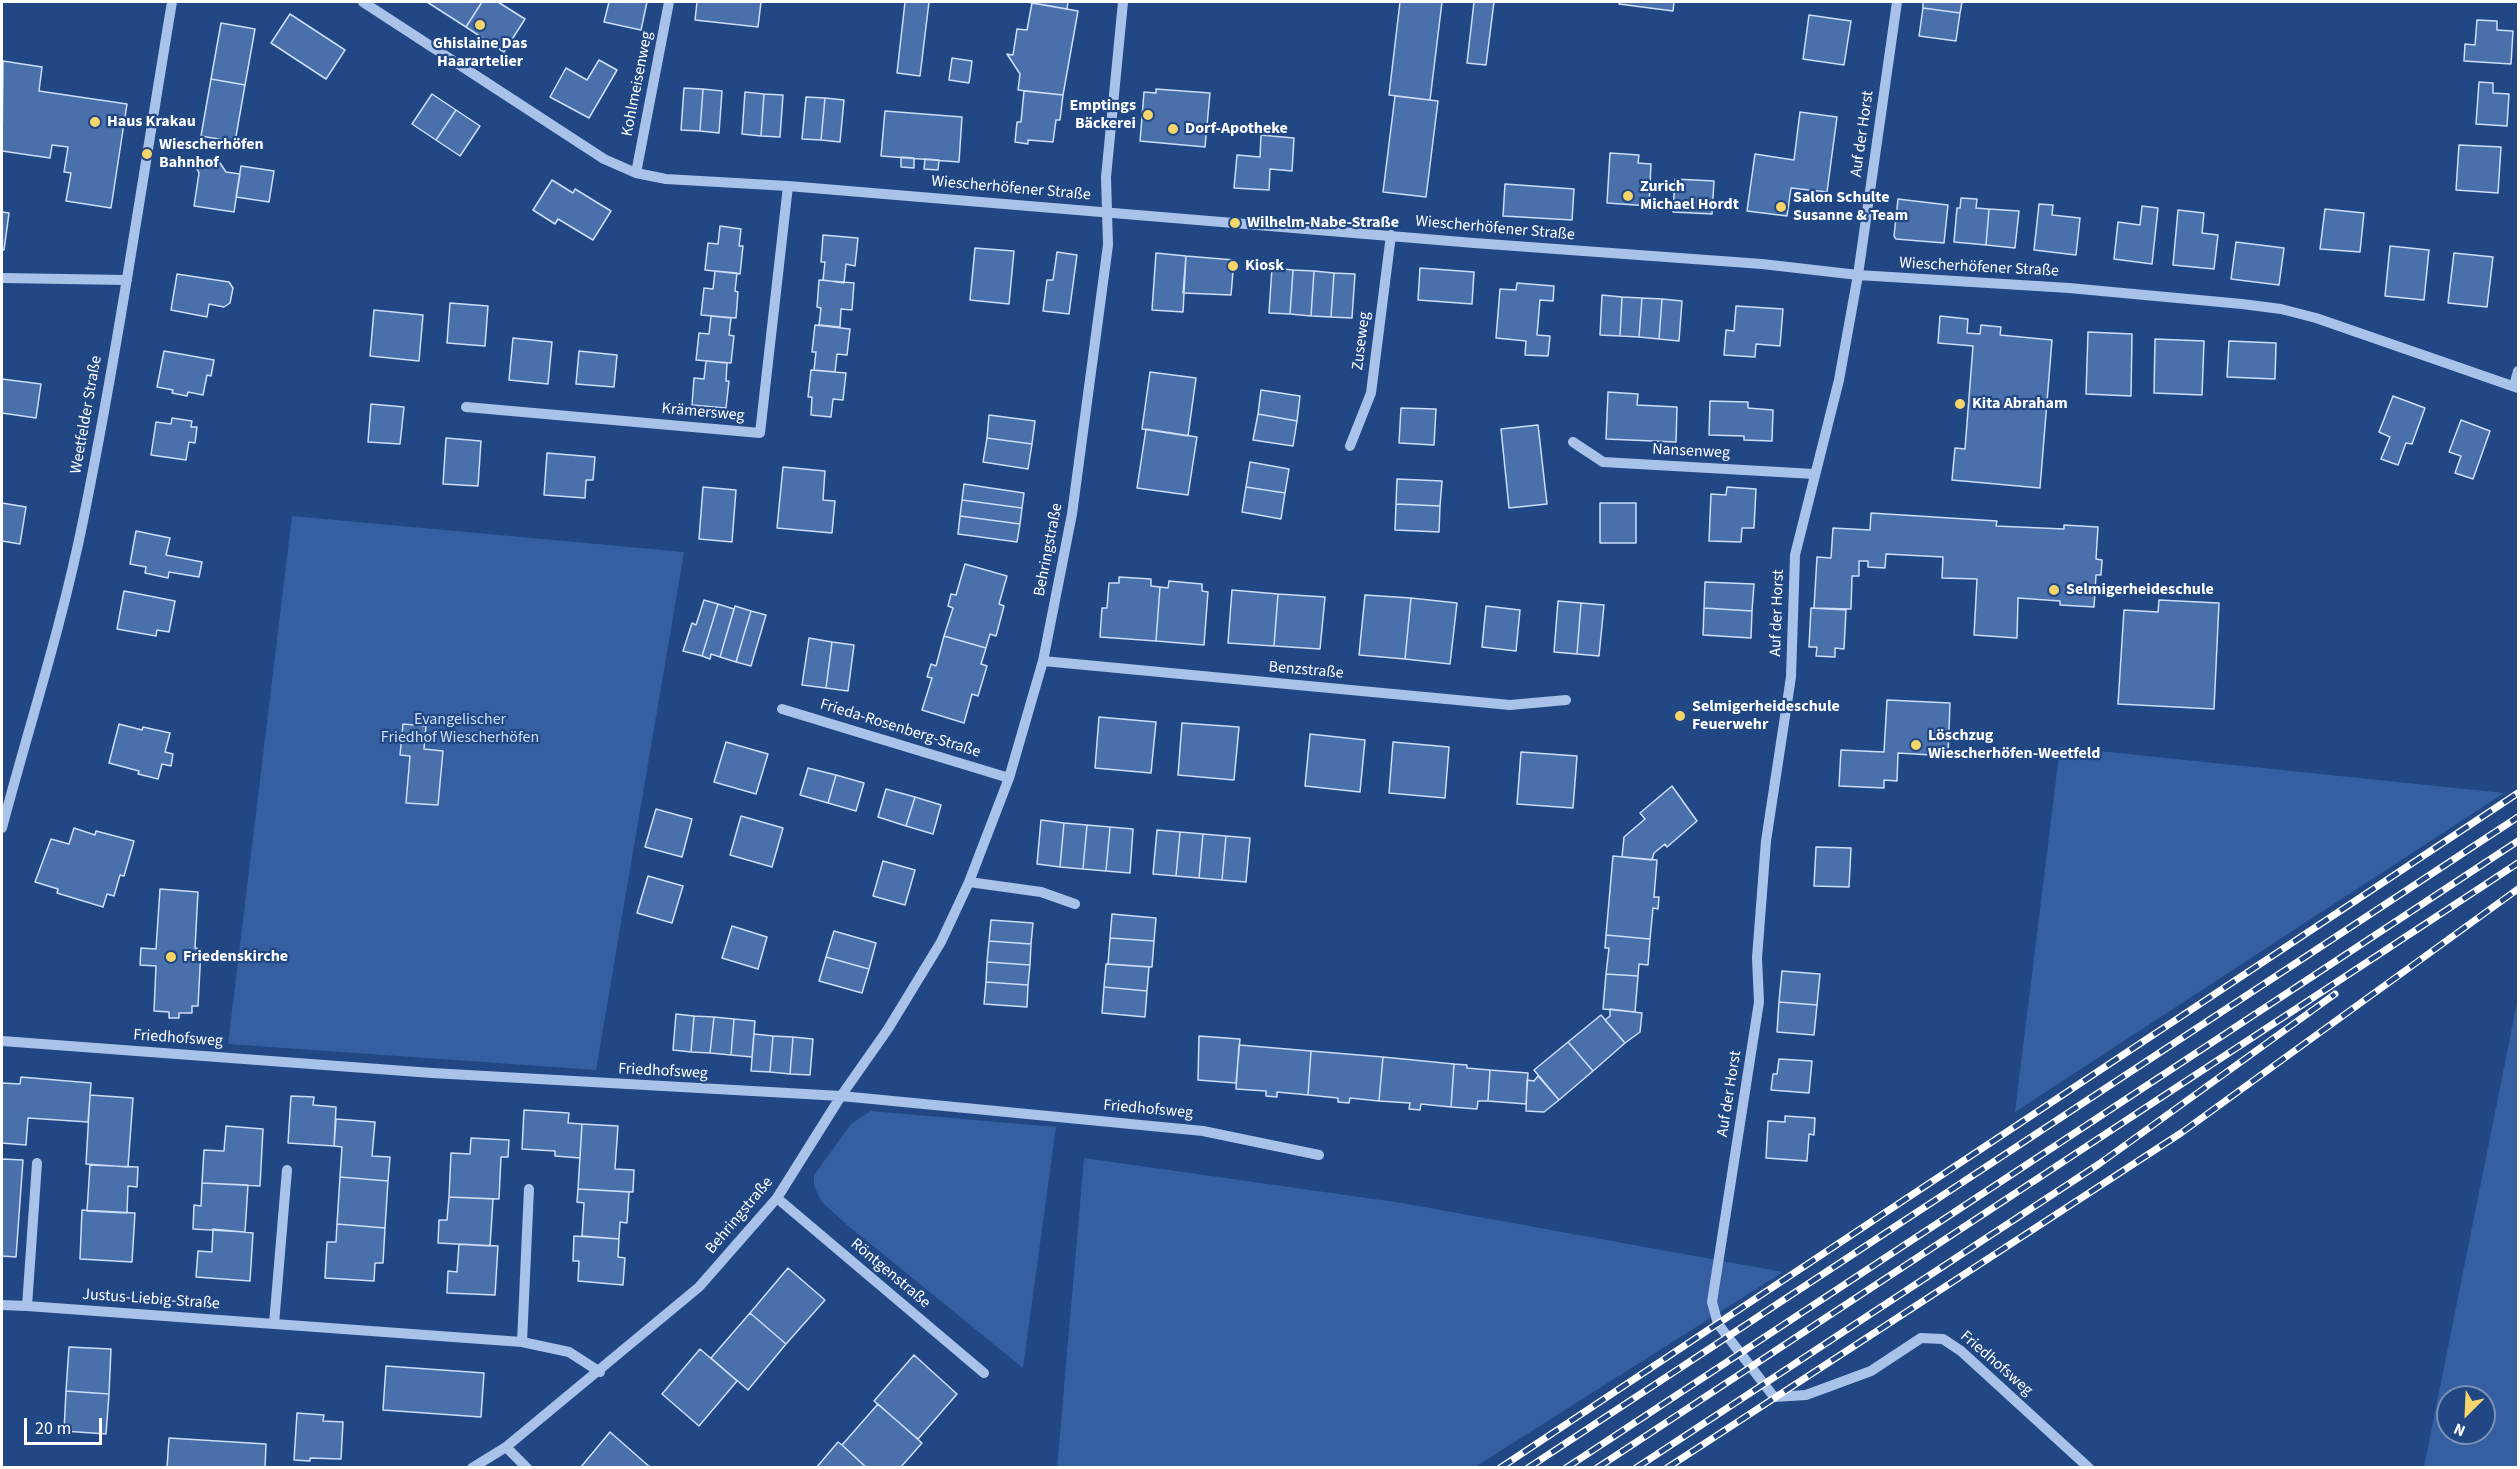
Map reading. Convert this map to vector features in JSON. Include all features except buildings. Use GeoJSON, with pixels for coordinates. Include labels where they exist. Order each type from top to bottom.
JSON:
{"type":"FeatureCollection","features":[{"type":"Feature","properties":{"kind":"street","name":"Weetfelder Straße"},"geometry":{"type":"LineString","coordinates":[[2,828],[80,533],[127,280],[172,2]]}},
{"type":"Feature","properties":{"kind":"street","name":"Wiescherhöfener Straße"},"geometry":{"type":"LineString","coordinates":[[363,2],[603,159],[636,173],[666,179],[788,186],[1762,264],[1858,275],[2069,288],[2281,309],[2316,318],[2516,387]]}},
{"type":"Feature","properties":{"kind":"street","name":"Kohlmeisenweg"},"geometry":{"type":"LineString","coordinates":[[636,173],[669,2]]}},
{"type":"Feature","properties":{"kind":"street"},"geometry":{"type":"LineString","coordinates":[[1106,212],[1106,177],[1123,2]]}},
{"type":"Feature","properties":{"kind":"street","name":"Auf der Horst"},"geometry":{"type":"LineString","coordinates":[[1722,1230],[1759,1002],[1757,958],[1766,842],[1791,676],[1795,555],[1839,380],[1858,275],[1897,2]]}},
{"type":"Feature","properties":{"kind":"street","name":"Krämersweg"},"geometry":{"type":"LineString","coordinates":[[466,406],[760,433],[788,186]]}},
{"type":"Feature","properties":{"kind":"street","name":"Behringstraße"},"geometry":{"type":"LineString","coordinates":[[472,1467],[506,1447],[600,1372],[699,1287],[777,1198],[841,1096],[882,1038],[941,942],[969,882],[1009,778],[1043,661],[1074,502],[1108,245],[1106,212]]}},
{"type":"Feature","properties":{"kind":"street","name":"Zuseweg"},"geometry":{"type":"LineString","coordinates":[[1350,446],[1371,393],[1391,236]]}},
{"type":"Feature","properties":{"kind":"street"},"geometry":{"type":"LineString","coordinates":[[2,278],[127,280]]}},
{"type":"Feature","properties":{"kind":"street"},"geometry":{"type":"LineString","coordinates":[[2516,387],[2518,371]]}},
{"type":"Feature","properties":{"kind":"street","name":"Nansenweg"},"geometry":{"type":"LineString","coordinates":[[1573,442],[1603,462],[1814,474]]}},
{"type":"Feature","properties":{"kind":"street","name":"Benzstraße"},"geometry":{"type":"LineString","coordinates":[[1043,661],[1510,705],[1566,700]]}},
{"type":"Feature","properties":{"kind":"street","name":"Frieda-Rosenberg-Straße"},"geometry":{"type":"LineString","coordinates":[[782,709],[1009,778]]}},
{"type":"Feature","properties":{"kind":"street"},"geometry":{"type":"LineString","coordinates":[[969,882],[1041,892],[1075,904]]}},
{"type":"Feature","properties":{"kind":"street","name":"Friedhofsweg"},"geometry":{"type":"LineString","coordinates":[[2,1041],[432,1074],[841,1096],[1203,1131],[1319,1155]]}},
{"type":"Feature","properties":{"kind":"street"},"geometry":{"type":"LineString","coordinates":[[27,1306],[37,1163]]}},
{"type":"Feature","properties":{"kind":"street"},"geometry":{"type":"LineString","coordinates":[[274,1324],[287,1170]]}},
{"type":"Feature","properties":{"kind":"street"},"geometry":{"type":"LineString","coordinates":[[522,1342],[529,1189]]}},
{"type":"Feature","properties":{"kind":"street","name":"Röntgenstraße"},"geometry":{"type":"LineString","coordinates":[[777,1198],[984,1373]]}},
{"type":"Feature","properties":{"kind":"street","name":"Friedhofsweg"},"geometry":{"type":"LineString","coordinates":[[1722,1230],[1712,1302],[1718,1324],[1774,1397],[1806,1395],[1871,1371],[1921,1338],[1943,1339],[1961,1350],[2089,1467]]}},
{"type":"Feature","properties":{"kind":"street","name":"Justus-Liebig-Straße"},"geometry":{"type":"LineString","coordinates":[[2,1305],[522,1342],[568,1352],[600,1372]]}},
{"type":"Feature","properties":{"kind":"street"},"geometry":{"type":"LineString","coordinates":[[506,1447],[527,1467]]}},
{"type":"Feature","properties":{"kind":"green space","name":"Evangelischer Friedhof Wiescherhöfen"},"geometry":{"type":"Polygon","coordinates":[[[292,516],[684,552],[596,1070],[228,1044],[292,516]]]}},
{"type":"Feature","properties":{"kind":"green space"},"geometry":{"type":"Polygon","coordinates":[[[2060,747],[2504,793],[2015,1112],[2060,747]]]}},
{"type":"Feature","properties":{"kind":"green space"},"geometry":{"type":"Polygon","coordinates":[[[2518,998],[2518,1467],[2424,1467],[2436,1407],[2436,1445],[2496,1445],[2496,1385],[2440,1385],[2518,998]]]}},
{"type":"Feature","properties":{"kind":"green space"},"geometry":{"type":"Polygon","coordinates":[[[871,1111],[1056,1127],[1023,1368],[822,1202],[814,1186],[814,1175],[851,1124],[871,1111]]]}},
{"type":"Feature","properties":{"kind":"green space"},"geometry":{"type":"Polygon","coordinates":[[[1084,1158],[1402,1203],[1783,1272],[1475,1467],[1057,1468],[1084,1158]]]}},
{"type":"Feature","properties":{"kind":"railway"},"geometry":{"type":"LineString","coordinates":[[1500,1468],[2518,793]]}},
{"type":"Feature","properties":{"kind":"railway"},"geometry":{"type":"LineString","coordinates":[[1528,1468],[2518,817]]}},
{"type":"Feature","properties":{"kind":"railway"},"geometry":{"type":"LineString","coordinates":[[1566,1468],[2518,841]]}},
{"type":"Feature","properties":{"kind":"railway"},"geometry":{"type":"LineString","coordinates":[[1597,1468],[2518,863]]}},
{"type":"Feature","properties":{"kind":"railway"},"geometry":{"type":"LineString","coordinates":[[1667,1468],[2181,1133],[2518,889]]}},
{"type":"Feature","properties":{"kind":"railway"},"geometry":{"type":"LineString","coordinates":[[1636,1468],[2099,1164],[2335,994]]}},
{"type":"Feature","properties":{"kind":"place","name":"Ghislaine Das Haarartelier"},"geometry":{"type":"Point","coordinates":[480,25]}},
{"type":"Feature","properties":{"kind":"place","name":"Emptings Bäckerei"},"geometry":{"type":"Point","coordinates":[1148,115]}},
{"type":"Feature","properties":{"kind":"place","name":"Haus Krakau"},"geometry":{"type":"Point","coordinates":[95,122]}},
{"type":"Feature","properties":{"kind":"place","name":"Dorf-Apotheke"},"geometry":{"type":"Point","coordinates":[1173,129]}},
{"type":"Feature","properties":{"kind":"place","name":"Wiescherhöfen Bahnhof"},"geometry":{"type":"Point","coordinates":[147,154]}},
{"type":"Feature","properties":{"kind":"place","name":"Zurich Michael Hordt"},"geometry":{"type":"Point","coordinates":[1628,196]}},
{"type":"Feature","properties":{"kind":"place","name":"Salon Schulte Susanne & Team"},"geometry":{"type":"Point","coordinates":[1781,207]}},
{"type":"Feature","properties":{"kind":"place","name":"Wilhelm-Nabe-Straße"},"geometry":{"type":"Point","coordinates":[1235,223]}},
{"type":"Feature","properties":{"kind":"place","name":"Kiosk"},"geometry":{"type":"Point","coordinates":[1233,266]}},
{"type":"Feature","properties":{"kind":"place","name":"Kita Abraham"},"geometry":{"type":"Point","coordinates":[1960,404]}},
{"type":"Feature","properties":{"kind":"place","name":"Selmigerheideschule"},"geometry":{"type":"Point","coordinates":[2054,590]}},
{"type":"Feature","properties":{"kind":"place","name":"Selmigerheideschule Feuerwehr"},"geometry":{"type":"Point","coordinates":[1680,716]}},
{"type":"Feature","properties":{"kind":"place","name":"Löschzug Wiescherhöfen-Weetfeld"},"geometry":{"type":"Point","coordinates":[1916,745]}},
{"type":"Feature","properties":{"kind":"place","name":"Friedenskirche"},"geometry":{"type":"Point","coordinates":[171,957]}}]}
